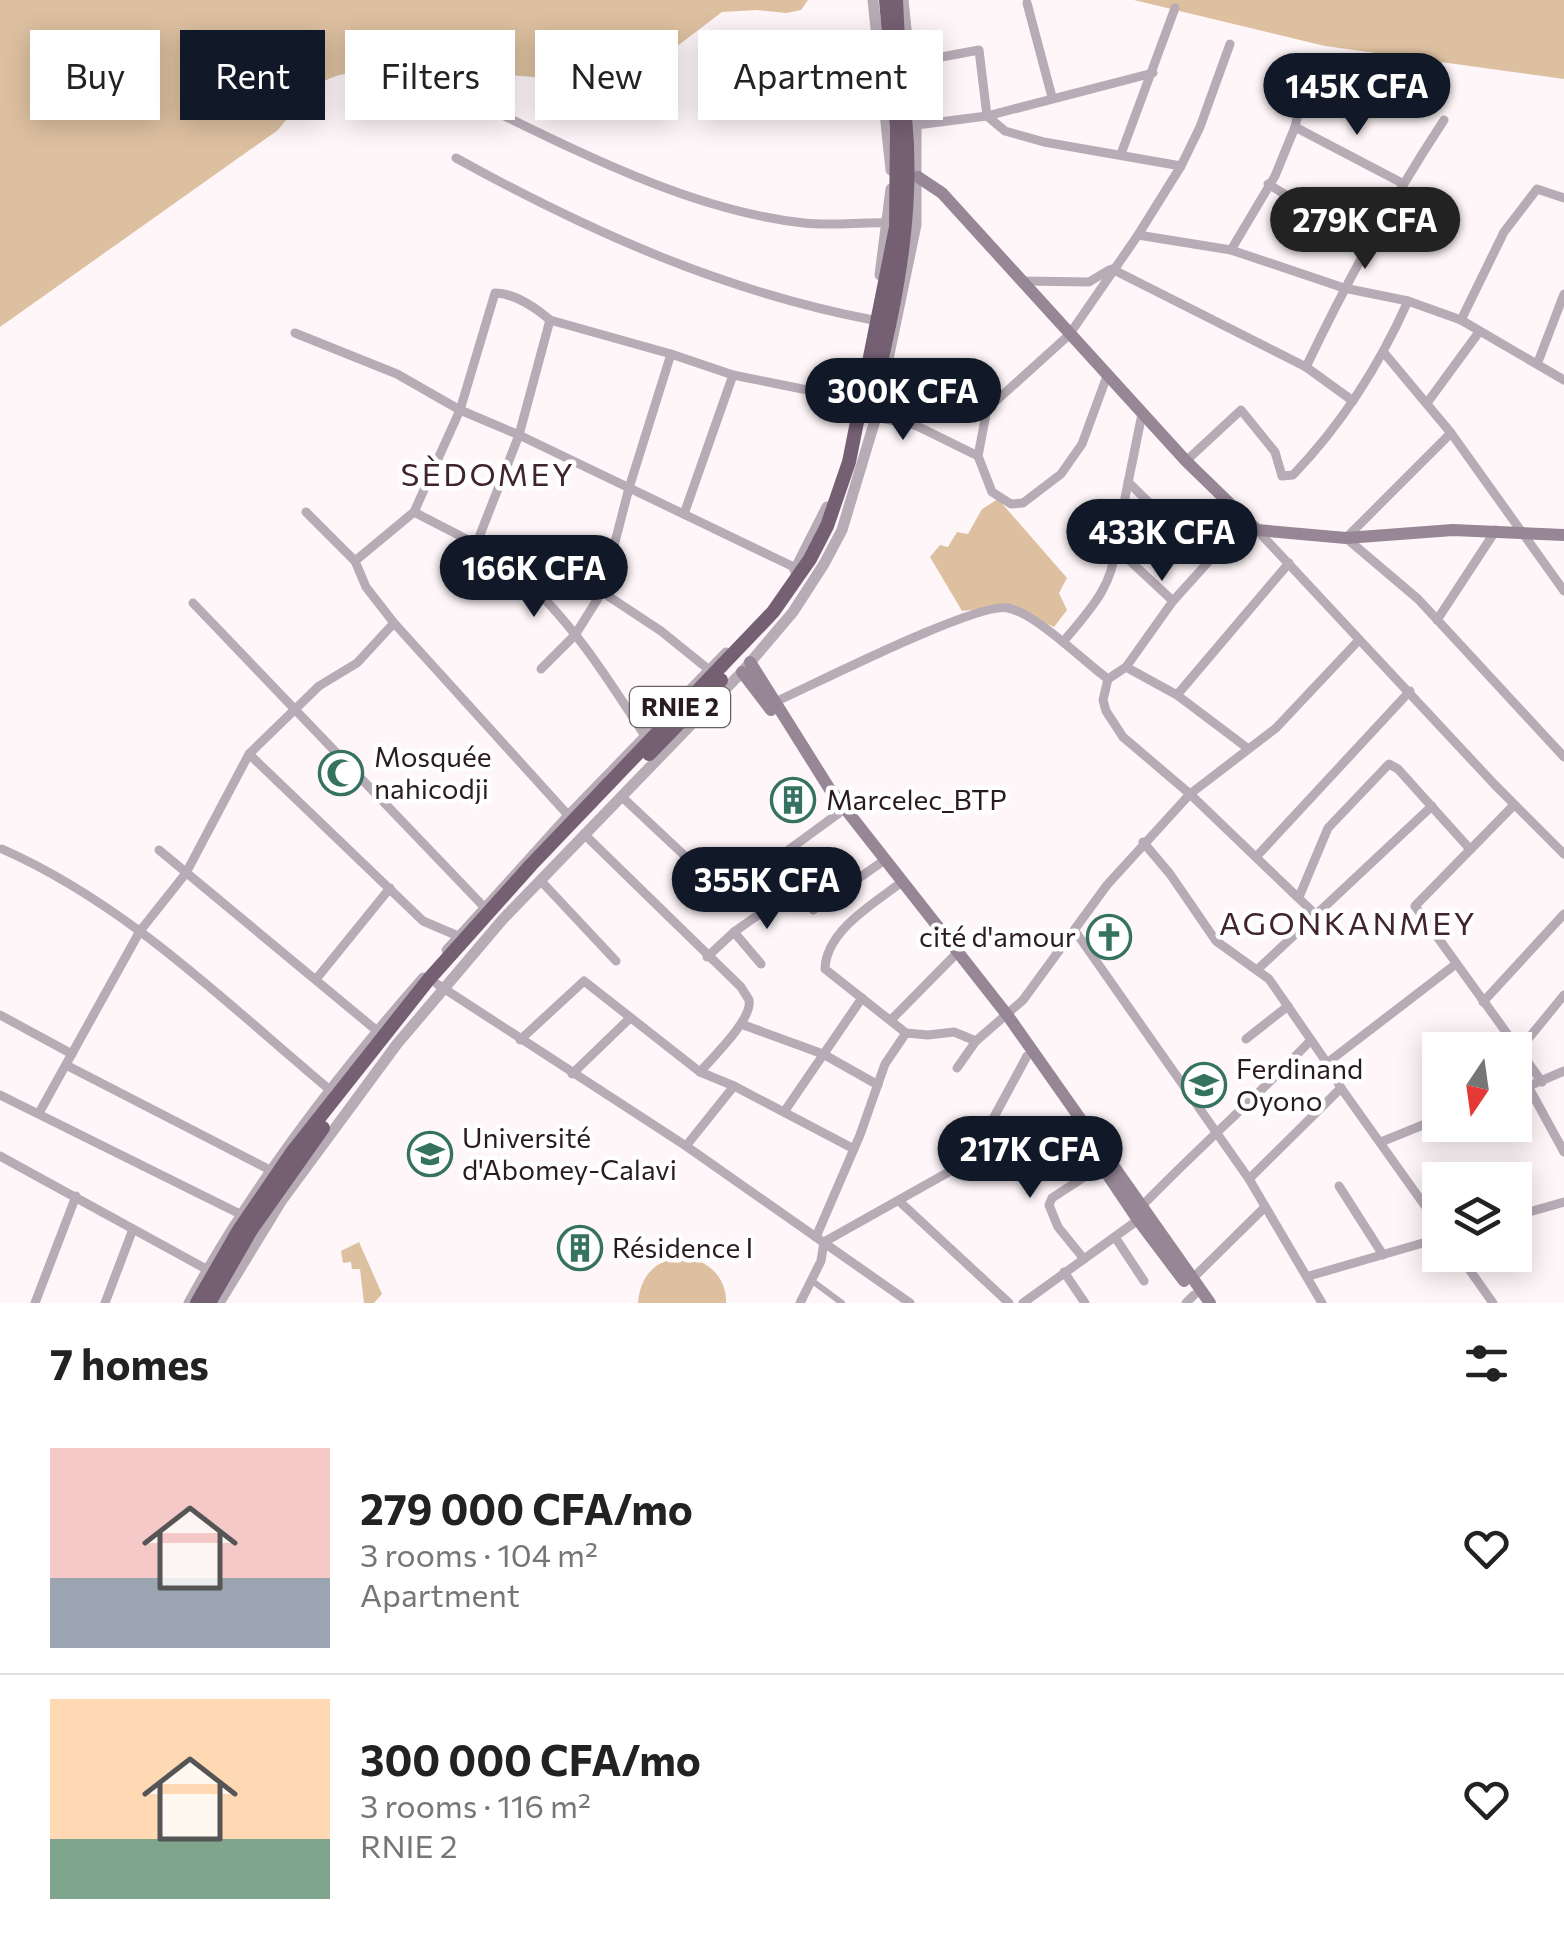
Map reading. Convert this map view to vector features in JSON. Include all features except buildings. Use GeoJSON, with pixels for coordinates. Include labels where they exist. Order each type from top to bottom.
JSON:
{"type":"FeatureCollection","features":[{"type":"Feature","properties":{"kind":"highway","name":"RNIE 2"},"geometry":{"type":"LineString","coordinates":[[886,0],[909,178]]}},
{"type":"Feature","properties":{"kind":"highway","name":"RNIE 2"},"geometry":{"type":"LineString","coordinates":[[197,1303],[293,1151],[486,909],[791,603],[818,560],[836,524],[887,335],[906,225],[909,178],[899,0]]}},
{"type":"Feature","properties":{"kind":"highway","name":"RNIE 2"},"geometry":{"type":"LineString","coordinates":[[209,1303],[297,1162],[440,986],[735,660]]}},
{"type":"Feature","properties":{"kind":"main road"},"geometry":{"type":"LineString","coordinates":[[909,178],[942,193],[1186,461],[1258,530],[1346,538],[1496,530],[1564,535]]}},
{"type":"Feature","properties":{"kind":"main road"},"geometry":{"type":"LineString","coordinates":[[735,660],[775,702],[828,788],[1004,1018],[1193,1300]]}},
{"type":"Feature","properties":{"kind":"main road"},"geometry":{"type":"LineString","coordinates":[[735,660],[839,813],[900,884]]}},
{"type":"Feature","properties":{"kind":"main road"},"geometry":{"type":"LineString","coordinates":[[1004,1018],[1027,1056],[1142,1206],[1210,1303]]}},
{"type":"Feature","properties":{"kind":"street"},"geometry":{"type":"LineString","coordinates":[[219,1303],[256,1239],[315,1152],[440,986],[620,796],[735,660],[796,568],[824,516],[840,472],[857,400],[874,320],[888,222],[888,124],[873,0]]}},
{"type":"Feature","properties":{"kind":"street"},"geometry":{"type":"LineString","coordinates":[[899,0],[904,30]]}},
{"type":"Feature","properties":{"kind":"street"},"geometry":{"type":"LineString","coordinates":[[1027,3],[1052,98]]}},
{"type":"Feature","properties":{"kind":"street"},"geometry":{"type":"LineString","coordinates":[[1121,154],[1175,8]]}},
{"type":"Feature","properties":{"kind":"street"},"geometry":{"type":"LineString","coordinates":[[1107,376],[1072,461],[1045,490],[1023,503],[1011,504],[992,492],[978,456],[987,409],[1069,335],[1138,234],[1182,166],[1230,44]]}},
{"type":"Feature","properties":{"kind":"street"},"geometry":{"type":"LineString","coordinates":[[943,56],[979,50],[987,116],[1004,131],[1182,166]]}},
{"type":"Feature","properties":{"kind":"street"},"geometry":{"type":"LineString","coordinates":[[1231,250],[1295,127],[1309,65]]}},
{"type":"Feature","properties":{"kind":"street"},"geometry":{"type":"LineString","coordinates":[[916,125],[987,116],[1153,73]]}},
{"type":"Feature","properties":{"kind":"street"},"geometry":{"type":"LineString","coordinates":[[515,120],[648,180],[744,212],[807,223],[888,222]]}},
{"type":"Feature","properties":{"kind":"street"},"geometry":{"type":"LineString","coordinates":[[188,1303],[270,1170],[376,1030],[568,815],[708,669],[735,660],[793,612],[824,564],[842,530],[876,417],[913,242],[909,178],[915,120]]}},
{"type":"Feature","properties":{"kind":"street"},"geometry":{"type":"LineString","coordinates":[[1306,367],[1402,183],[1444,120]]}},
{"type":"Feature","properties":{"kind":"street"},"geometry":{"type":"LineString","coordinates":[[1295,127],[1402,183]]}},
{"type":"Feature","properties":{"kind":"street"},"geometry":{"type":"LineString","coordinates":[[456,158],[538,203],[633,247],[808,308],[874,320]]}},
{"type":"Feature","properties":{"kind":"street"},"geometry":{"type":"LineString","coordinates":[[1268,184],[1311,210]]}},
{"type":"Feature","properties":{"kind":"street"},"geometry":{"type":"LineString","coordinates":[[1461,320],[1516,212],[1537,189],[1564,198]]}},
{"type":"Feature","properties":{"kind":"street"},"geometry":{"type":"LineString","coordinates":[[1138,234],[1231,250],[1344,288],[1408,300],[1461,320],[1564,380]]}},
{"type":"Feature","properties":{"kind":"street"},"geometry":{"type":"LineString","coordinates":[[1021,281],[1089,282],[1112,269]]}},
{"type":"Feature","properties":{"kind":"street"},"geometry":{"type":"LineString","coordinates":[[1112,269],[1306,367],[1353,401]]}},
{"type":"Feature","properties":{"kind":"street"},"geometry":{"type":"LineString","coordinates":[[354,561],[414,512],[460,410],[495,293],[516,298],[550,320],[734,376],[857,400]]}},
{"type":"Feature","properties":{"kind":"street"},"geometry":{"type":"LineString","coordinates":[[1538,362],[1564,294]]}},
{"type":"Feature","properties":{"kind":"street"},"geometry":{"type":"LineString","coordinates":[[1186,461],[1241,410],[1275,452],[1282,476],[1288,477],[1324,443],[1385,354],[1408,300]]}},
{"type":"Feature","properties":{"kind":"street"},"geometry":{"type":"LineString","coordinates":[[476,545],[519,435],[550,320]]}},
{"type":"Feature","properties":{"kind":"street"},"geometry":{"type":"LineString","coordinates":[[1427,403],[1478,332]]}},
{"type":"Feature","properties":{"kind":"street"},"geometry":{"type":"LineString","coordinates":[[295,333],[397,374],[460,410],[796,568]]}},
{"type":"Feature","properties":{"kind":"street"},"geometry":{"type":"LineString","coordinates":[[541,669],[575,635],[602,592],[670,354]]}},
{"type":"Feature","properties":{"kind":"street"},"geometry":{"type":"LineString","coordinates":[[1385,354],[1451,433],[1564,592]]}},
{"type":"Feature","properties":{"kind":"street"},"geometry":{"type":"LineString","coordinates":[[684,514],[734,376]]}},
{"type":"Feature","properties":{"kind":"street"},"geometry":{"type":"LineString","coordinates":[[1064,642],[1107,586],[1142,414]]}},
{"type":"Feature","properties":{"kind":"street"},"geometry":{"type":"LineString","coordinates":[[876,417],[915,425],[978,456]]}},
{"type":"Feature","properties":{"kind":"street"},"geometry":{"type":"LineString","coordinates":[[1451,433],[1346,538],[1437,620],[1564,757]]}},
{"type":"Feature","properties":{"kind":"street"},"geometry":{"type":"LineString","coordinates":[[1128,482],[1209,560]]}},
{"type":"Feature","properties":{"kind":"street"},"geometry":{"type":"LineString","coordinates":[[306,512],[354,561],[366,588],[394,624],[568,815]]}},
{"type":"Feature","properties":{"kind":"street"},"geometry":{"type":"LineString","coordinates":[[414,512],[476,545],[515,572],[588,648],[645,736]]}},
{"type":"Feature","properties":{"kind":"street"},"geometry":{"type":"LineString","coordinates":[[1246,520],[1173,601],[1126,667],[1108,679],[1103,700],[1123,737],[1190,794],[1314,913]]}},
{"type":"Feature","properties":{"kind":"street"},"geometry":{"type":"LineString","coordinates":[[1258,530],[1514,804],[1562,848]]}},
{"type":"Feature","properties":{"kind":"street"},"geometry":{"type":"LineString","coordinates":[[1437,620],[1496,530]]}},
{"type":"Feature","properties":{"kind":"street"},"geometry":{"type":"LineString","coordinates":[[1115,547],[1173,601]]}},
{"type":"Feature","properties":{"kind":"street"},"geometry":{"type":"LineString","coordinates":[[1177,695],[1288,563]]}},
{"type":"Feature","properties":{"kind":"street"},"geometry":{"type":"LineString","coordinates":[[602,592],[708,669]]}},
{"type":"Feature","properties":{"kind":"street"},"geometry":{"type":"LineString","coordinates":[[193,603],[486,909]]}},
{"type":"Feature","properties":{"kind":"street"},"geometry":{"type":"LineString","coordinates":[[775,702],[966,616],[1010,608],[1064,642],[1108,679]]}},
{"type":"Feature","properties":{"kind":"street"},"geometry":{"type":"LineString","coordinates":[[39,1113],[140,931],[186,873],[249,754],[318,686],[357,663],[394,624]]}},
{"type":"Feature","properties":{"kind":"street"},"geometry":{"type":"LineString","coordinates":[[957,1068],[976,1041],[1042,978],[1107,885],[1144,842],[1190,794],[1276,728],[1359,640]]}},
{"type":"Feature","properties":{"kind":"street"},"geometry":{"type":"LineString","coordinates":[[1126,667],[1177,695],[1246,748]]}},
{"type":"Feature","properties":{"kind":"street"},"geometry":{"type":"LineString","coordinates":[[1257,856],[1410,691]]}},
{"type":"Feature","properties":{"kind":"street"},"geometry":{"type":"LineString","coordinates":[[249,754],[423,921],[458,936]]}},
{"type":"Feature","properties":{"kind":"street"},"geometry":{"type":"LineString","coordinates":[[1298,898],[1328,828],[1384,767],[1392,764],[1469,848]]}},
{"type":"Feature","properties":{"kind":"street"},"geometry":{"type":"LineString","coordinates":[[620,796],[685,856],[702,881],[719,895],[736,889],[839,813]]}},
{"type":"Feature","properties":{"kind":"street"},"geometry":{"type":"LineString","coordinates":[[1506,1032],[1416,906],[1514,804]]}},
{"type":"Feature","properties":{"kind":"street"},"geometry":{"type":"LineString","coordinates":[[1258,969],[1432,806]]}},
{"type":"Feature","properties":{"kind":"street"},"geometry":{"type":"LineString","coordinates":[[584,834],[749,999],[741,1024],[700,1072]]}},
{"type":"Feature","properties":{"kind":"street"},"geometry":{"type":"LineString","coordinates":[[1144,842],[1216,941],[1258,969],[1288,1006],[1422,1201]]}},
{"type":"Feature","properties":{"kind":"street"},"geometry":{"type":"LineString","coordinates":[[2,849],[54,872],[140,931],[330,1090]]}},
{"type":"Feature","properties":{"kind":"street"},"geometry":{"type":"LineString","coordinates":[[160,850],[376,1030]]}},
{"type":"Feature","properties":{"kind":"street"},"geometry":{"type":"LineString","coordinates":[[813,910],[879,864]]}},
{"type":"Feature","properties":{"kind":"street"},"geometry":{"type":"LineString","coordinates":[[541,881],[616,962]]}},
{"type":"Feature","properties":{"kind":"street"},"geometry":{"type":"LineString","coordinates":[[900,884],[844,927],[824,965],[906,1033],[954,1032],[976,1041]]}},
{"type":"Feature","properties":{"kind":"street"},"geometry":{"type":"LineString","coordinates":[[316,978],[390,888]]}},
{"type":"Feature","properties":{"kind":"street"},"geometry":{"type":"LineString","coordinates":[[707,957],[778,901]]}},
{"type":"Feature","properties":{"kind":"street"},"geometry":{"type":"LineString","coordinates":[[1484,1002],[1564,914]]}},
{"type":"Feature","properties":{"kind":"street"},"geometry":{"type":"LineString","coordinates":[[1075,931],[1249,1179],[1322,1303]]}},
{"type":"Feature","properties":{"kind":"street"},"geometry":{"type":"LineString","coordinates":[[734,932],[761,964]]}},
{"type":"Feature","properties":{"kind":"street"},"geometry":{"type":"LineString","coordinates":[[891,1020],[956,954]]}},
{"type":"Feature","properties":{"kind":"street"},"geometry":{"type":"LineString","coordinates":[[1327,1063],[1456,964]]}},
{"type":"Feature","properties":{"kind":"street"},"geometry":{"type":"LineString","coordinates":[[520,1040],[584,982],[700,1072],[854,1150]]}},
{"type":"Feature","properties":{"kind":"street"},"geometry":{"type":"LineString","coordinates":[[440,986],[686,1146],[910,1303]]}},
{"type":"Feature","properties":{"kind":"street"},"geometry":{"type":"LineString","coordinates":[[1532,1034],[1564,996]]}},
{"type":"Feature","properties":{"kind":"street"},"geometry":{"type":"LineString","coordinates":[[784,1112],[862,998]]}},
{"type":"Feature","properties":{"kind":"street"},"geometry":{"type":"LineString","coordinates":[[1246,1040],[1288,1006]]}},
{"type":"Feature","properties":{"kind":"street"},"geometry":{"type":"LineString","coordinates":[[0,1015],[72,1054]]}},
{"type":"Feature","properties":{"kind":"street"},"geometry":{"type":"LineString","coordinates":[[572,1074],[629,1020]]}},
{"type":"Feature","properties":{"kind":"street"},"geometry":{"type":"LineString","coordinates":[[741,1024],[823,1054],[878,1085]]}},
{"type":"Feature","properties":{"kind":"street"},"geometry":{"type":"LineString","coordinates":[[800,1303],[822,1261],[820,1240],[885,1064],[906,1033]]}},
{"type":"Feature","properties":{"kind":"street"},"geometry":{"type":"LineString","coordinates":[[1023,1303],[1138,1220],[1142,1206],[1310,1040]]}},
{"type":"Feature","properties":{"kind":"street"},"geometry":{"type":"LineString","coordinates":[[820,1240],[963,1164],[1027,1056]]}},
{"type":"Feature","properties":{"kind":"street"},"geometry":{"type":"LineString","coordinates":[[66,1065],[270,1170]]}},
{"type":"Feature","properties":{"kind":"street"},"geometry":{"type":"LineString","coordinates":[[1532,1068],[1542,1082]]}},
{"type":"Feature","properties":{"kind":"street"},"geometry":{"type":"LineString","coordinates":[[1532,1087],[1564,1071]]}},
{"type":"Feature","properties":{"kind":"street"},"geometry":{"type":"LineString","coordinates":[[686,1146],[734,1086]]}},
{"type":"Feature","properties":{"kind":"street"},"geometry":{"type":"LineString","coordinates":[[1249,1179],[1341,1088]]}},
{"type":"Feature","properties":{"kind":"street"},"geometry":{"type":"LineString","coordinates":[[1532,1093],[1564,1152]]}},
{"type":"Feature","properties":{"kind":"street"},"geometry":{"type":"LineString","coordinates":[[0,1095],[240,1214]]}},
{"type":"Feature","properties":{"kind":"street"},"geometry":{"type":"LineString","coordinates":[[1381,1142],[1422,1125]]}},
{"type":"Feature","properties":{"kind":"street"},"geometry":{"type":"LineString","coordinates":[[0,1156],[206,1269]]}},
{"type":"Feature","properties":{"kind":"street"},"geometry":{"type":"LineString","coordinates":[[1084,1259],[1058,1227],[1049,1205],[1052,1198],[1101,1166]]}},
{"type":"Feature","properties":{"kind":"street"},"geometry":{"type":"LineString","coordinates":[[1338,1186],[1383,1256]]}},
{"type":"Feature","properties":{"kind":"street"},"geometry":{"type":"LineString","coordinates":[[35,1303],[76,1196]]}},
{"type":"Feature","properties":{"kind":"street"},"geometry":{"type":"LineString","coordinates":[[899,1201],[1008,1303]]}},
{"type":"Feature","properties":{"kind":"street"},"geometry":{"type":"LineString","coordinates":[[1532,1211],[1564,1202]]}},
{"type":"Feature","properties":{"kind":"street"},"geometry":{"type":"LineString","coordinates":[[1192,1279],[1264,1208]]}},
{"type":"Feature","properties":{"kind":"street"},"geometry":{"type":"LineString","coordinates":[[105,1303],[134,1229]]}},
{"type":"Feature","properties":{"kind":"street"},"geometry":{"type":"LineString","coordinates":[[1115,1237],[1144,1281]]}},
{"type":"Feature","properties":{"kind":"street"},"geometry":{"type":"LineString","coordinates":[[1309,1276],[1422,1244]]}},
{"type":"Feature","properties":{"kind":"street"},"geometry":{"type":"LineString","coordinates":[[1064,1272],[1086,1303]]}},
{"type":"Feature","properties":{"kind":"street"},"geometry":{"type":"LineString","coordinates":[[1471,1272],[1492,1303]]}},
{"type":"Feature","properties":{"kind":"street"},"geometry":{"type":"LineString","coordinates":[[811,1280],[842,1303]]}},
{"type":"Feature","properties":{"kind":"shaded area"},"geometry":{"type":"Polygon","coordinates":[[[0,0],[808,0],[801,10],[786,13],[722,12],[678,45],[678,30],[535,30],[535,77],[515,75],[515,30],[345,30],[345,75],[325,81],[325,30],[180,30],[180,120],[286,120],[278,130],[0,327],[0,0]]]}},
{"type":"Feature","properties":{"kind":"shaded area"},"geometry":{"type":"Polygon","coordinates":[[[1134,0],[1564,0],[1564,79],[1325,46],[1134,0]]]}},
{"type":"Feature","properties":{"kind":"shaded area"},"geometry":{"type":"Polygon","coordinates":[[[998,499],[1067,578],[1059,593],[1067,610],[1054,627],[1009,606],[962,611],[930,557],[940,545],[948,547],[957,532],[968,534],[982,509],[998,499]]]}},
{"type":"Feature","properties":{"kind":"shaded area"},"geometry":{"type":"Polygon","coordinates":[[[359,1242],[382,1294],[374,1303],[364,1303],[360,1269],[352,1269],[351,1262],[343,1263],[341,1251],[359,1242]]]}},
{"type":"Feature","properties":{"kind":"shaded area"},"geometry":{"type":"Polygon","coordinates":[[[682,1257],[700,1261],[714,1271],[723,1285],[726,1303],[638,1303],[642,1285],[651,1271],[682,1257]]]}},
{"type":"Feature","properties":{"kind":"place","name":"Mosquée nahicodji"},"geometry":{"type":"Point","coordinates":[341,773]}},
{"type":"Feature","properties":{"kind":"place","name":"Marcelec_BTP"},"geometry":{"type":"Point","coordinates":[793,800]}},
{"type":"Feature","properties":{"kind":"place","name":"cité d'amour"},"geometry":{"type":"Point","coordinates":[1109,937]}},
{"type":"Feature","properties":{"kind":"place","name":"Ferdinand Oyono"},"geometry":{"type":"Point","coordinates":[1204,1085]}},
{"type":"Feature","properties":{"kind":"place","name":"Université d'Abomey-Calavi"},"geometry":{"type":"Point","coordinates":[430,1154]}},
{"type":"Feature","properties":{"kind":"place","name":"Résidence I"},"geometry":{"type":"Point","coordinates":[580,1248]}},
{"type":"Feature","properties":{"kind":"district","name":"SÈDOMEY"},"geometry":{"type":"Point","coordinates":[488,475]}},
{"type":"Feature","properties":{"kind":"district","name":"AGONKANMEY"},"geometry":{"type":"Point","coordinates":[1348,924]}}]}
